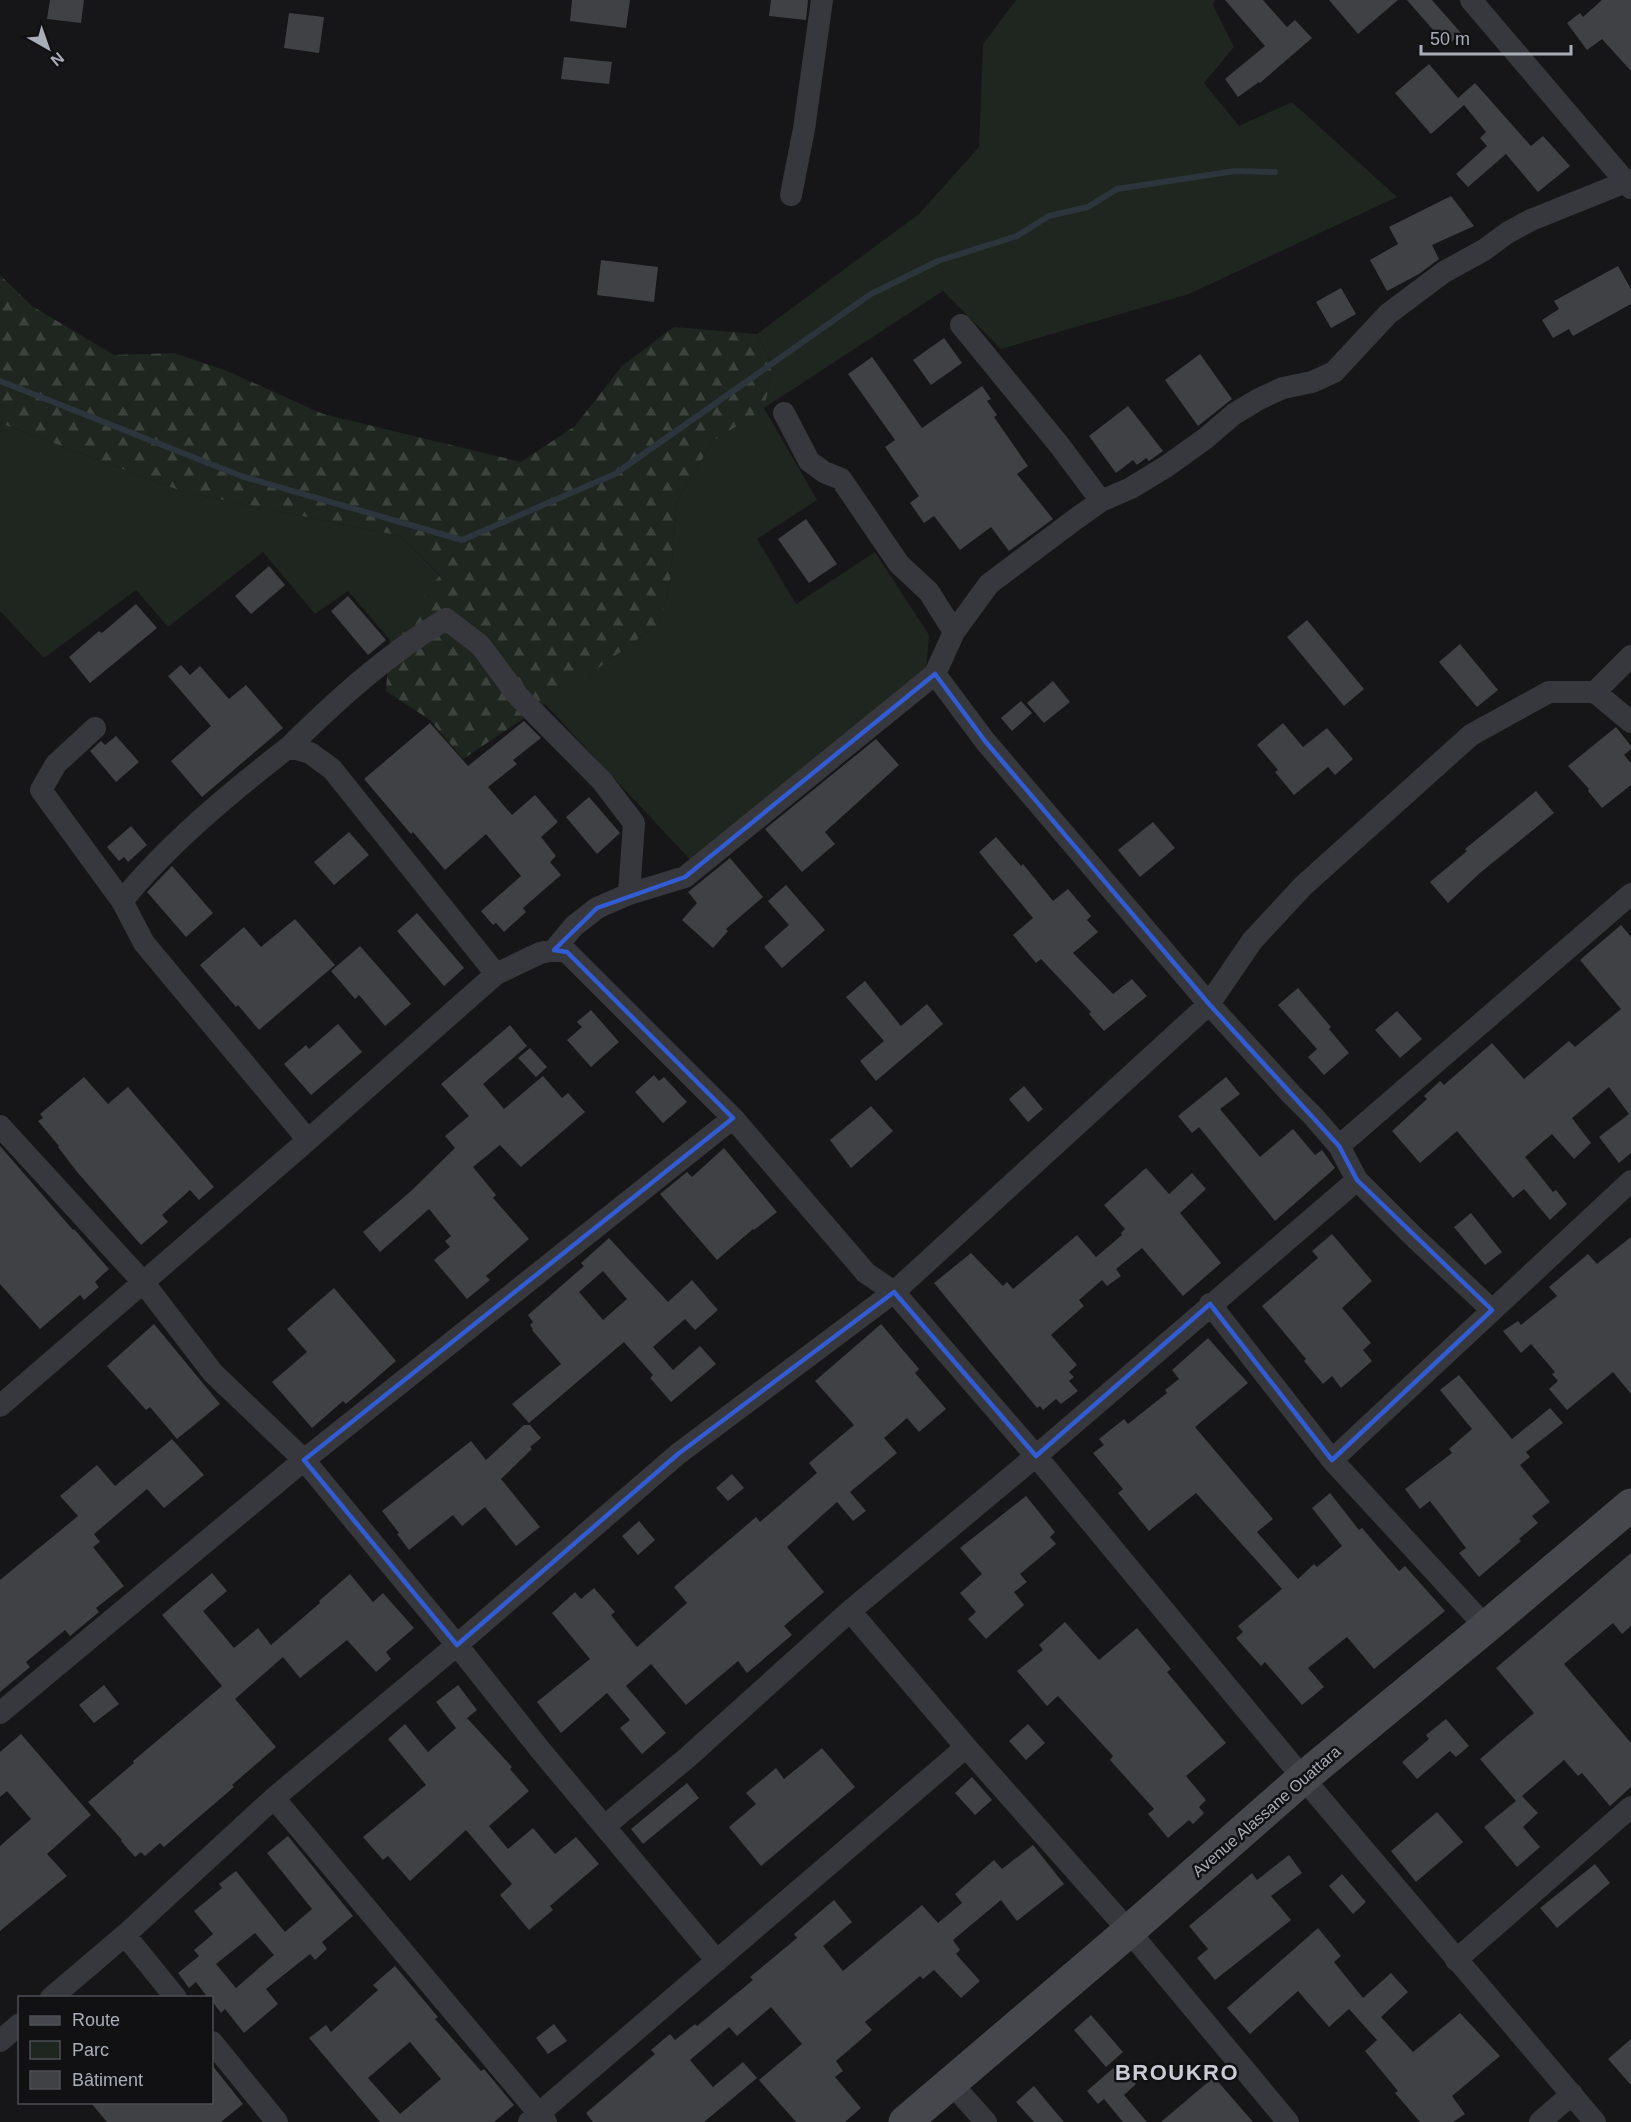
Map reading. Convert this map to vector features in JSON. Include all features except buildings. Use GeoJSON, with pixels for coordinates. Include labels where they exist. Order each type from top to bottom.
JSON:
{"type":"FeatureCollection","features":[{"type":"Feature","properties":{"kind":"street"},"geometry":{"type":"LineString","coordinates":[[790,195],[804,129],[822,0]]}},
{"type":"Feature","properties":{"kind":"street"},"geometry":{"type":"LineString","coordinates":[[554,950],[574,926],[597,908],[629,894],[685,877],[935,674],[954,632],[989,584],[1101,501],[1131,488],[1167,466],[1234,414],[1259,399],[1283,388],[1312,382],[1334,372],[1388,314],[1444,272],[1484,250],[1506,233],[1531,220],[1630,183],[1471,0]]}},
{"type":"Feature","properties":{"kind":"street"},"geometry":{"type":"LineString","coordinates":[[961,325],[1060,446],[1101,501]]}},
{"type":"Feature","properties":{"kind":"street"},"geometry":{"type":"LineString","coordinates":[[784,413],[809,461],[824,472],[841,479],[899,564],[929,592],[954,632]]}},
{"type":"Feature","properties":{"kind":"street"},"geometry":{"type":"LineString","coordinates":[[122,901],[154,865],[245,781],[289,747],[340,698],[416,637],[446,620],[480,645],[518,696],[602,781],[634,823],[629,894]]}},
{"type":"Feature","properties":{"kind":"street"},"geometry":{"type":"LineString","coordinates":[[1595,692],[1631,656]]}},
{"type":"Feature","properties":{"kind":"street"},"geometry":{"type":"LineString","coordinates":[[935,674],[985,741],[1209,1004],[1339,1146],[1357,1180],[1492,1310]]}},
{"type":"Feature","properties":{"kind":"street"},"geometry":{"type":"LineString","coordinates":[[53,1996],[125,1935],[274,1798],[457,1645],[678,1454],[894,1292],[1209,1004],[1252,941],[1303,886],[1471,735],[1549,692],[1595,692],[1631,722]]}},
{"type":"Feature","properties":{"kind":"street"},"geometry":{"type":"LineString","coordinates":[[95,728],[56,764],[40,790],[122,901],[144,943],[308,1140]]}},
{"type":"Feature","properties":{"kind":"street"},"geometry":{"type":"LineString","coordinates":[[289,747],[310,753],[332,770],[496,974]]}},
{"type":"Feature","properties":{"kind":"street"},"geometry":{"type":"LineString","coordinates":[[1339,1146],[1631,894]]}},
{"type":"Feature","properties":{"kind":"street"},"geometry":{"type":"LineString","coordinates":[[0,1407],[496,974],[540,953],[554,950],[567,952],[733,1118],[866,1273],[894,1292],[1036,1455],[1303,1778],[1595,2122]]}},
{"type":"Feature","properties":{"kind":"street"},"geometry":{"type":"LineString","coordinates":[[0,1713],[304,1460],[733,1118]]}},
{"type":"Feature","properties":{"kind":"street"},"geometry":{"type":"LineString","coordinates":[[0,1126],[142,1282],[213,1373],[304,1460],[542,1752],[717,1961]]}},
{"type":"Feature","properties":{"kind":"street"},"geometry":{"type":"LineString","coordinates":[[605,1826],[688,1757],[850,1611],[1357,1180]]}},
{"type":"Feature","properties":{"kind":"street"},"geometry":{"type":"LineString","coordinates":[[1332,1460],[1631,1181]]}},
{"type":"Feature","properties":{"kind":"street"},"geometry":{"type":"LineString","coordinates":[[1210,1304],[1332,1460],[1486,1627]]}},
{"type":"Feature","properties":{"kind":"street","name":"Avenue Alassane Ouattara"},"geometry":{"type":"LineString","coordinates":[[905,2122],[1129,1931],[1303,1778],[1631,1504]]}},
{"type":"Feature","properties":{"kind":"street"},"geometry":{"type":"LineString","coordinates":[[850,1611],[966,1747],[1129,1931],[1288,2122]]}},
{"type":"Feature","properties":{"kind":"street"},"geometry":{"type":"LineString","coordinates":[[274,1798],[538,2119],[717,1961],[966,1747]]}},
{"type":"Feature","properties":{"kind":"street"},"geometry":{"type":"LineString","coordinates":[[1456,1960],[1631,1808]]}},
{"type":"Feature","properties":{"kind":"street"},"geometry":{"type":"LineString","coordinates":[[125,1935],[174,1996]]}},
{"type":"Feature","properties":{"kind":"street"},"geometry":{"type":"LineString","coordinates":[[0,2040],[18,2026]]}},
{"type":"Feature","properties":{"kind":"street"},"geometry":{"type":"LineString","coordinates":[[213,2043],[277,2122]]}},
{"type":"Feature","properties":{"kind":"street"},"geometry":{"type":"LineString","coordinates":[[951,2082],[986,2122]]}},
{"type":"Feature","properties":{"kind":"street"},"geometry":{"type":"LineString","coordinates":[[1540,2122],[1572,2094]]}},
{"type":"Feature","properties":{"kind":"highlighted area"},"geometry":{"type":"Polygon","coordinates":[[[935,674],[985,741],[1209,1004],[1339,1146],[1357,1180],[1492,1310],[1332,1460],[1210,1304],[1036,1456],[894,1292],[678,1454],[457,1645],[304,1460],[733,1118],[567,952],[554,950],[597,908],[685,877],[935,674]]]}},
{"type":"Feature","properties":{"kind":"green space"},"geometry":{"type":"Polygon","coordinates":[[[1016,0],[1215,0],[1213,5],[1234,47],[1204,83],[1239,126],[1292,102],[1397,197],[1189,294],[1001,349],[943,291],[764,408],[773,367],[757,334],[919,214],[979,147],[983,44],[1016,0]]]}},
{"type":"Feature","properties":{"kind":"green space"},"geometry":{"type":"Polygon","coordinates":[[[0,275],[32,306],[114,355],[174,353],[227,371],[323,414],[521,462],[575,426],[622,366],[674,327],[757,334],[773,367],[764,409],[713,441],[677,501],[670,582],[660,623],[597,669],[463,759],[430,720],[386,691],[390,640],[440,575],[401,536],[184,492],[0,423],[0,275]]]}},
{"type":"Feature","properties":{"kind":"green space"},"geometry":{"type":"Polygon","coordinates":[[[764,408],[817,500],[757,539],[796,604],[875,552],[929,635],[926,672],[695,865],[544,703],[597,669],[660,623],[670,582],[677,501],[713,441],[764,408]]]}},
{"type":"Feature","properties":{"kind":"green space"},"geometry":{"type":"Polygon","coordinates":[[[0,423],[184,492],[401,536],[440,576],[390,640],[348,591],[315,614],[263,552],[168,627],[136,590],[44,658],[0,611],[0,423]]]}},
{"type":"Feature","properties":{"kind":"waterway"},"geometry":{"type":"LineString","coordinates":[[0,381],[241,476],[462,540],[615,474],[871,294],[938,261],[1017,236],[1049,216],[1088,207],[1117,189],[1235,171],[1275,172]]}},
{"type":"Feature","properties":{"kind":"district","name":"BROUKRO"},"geometry":{"type":"Point","coordinates":[1177,2072]}}]}
